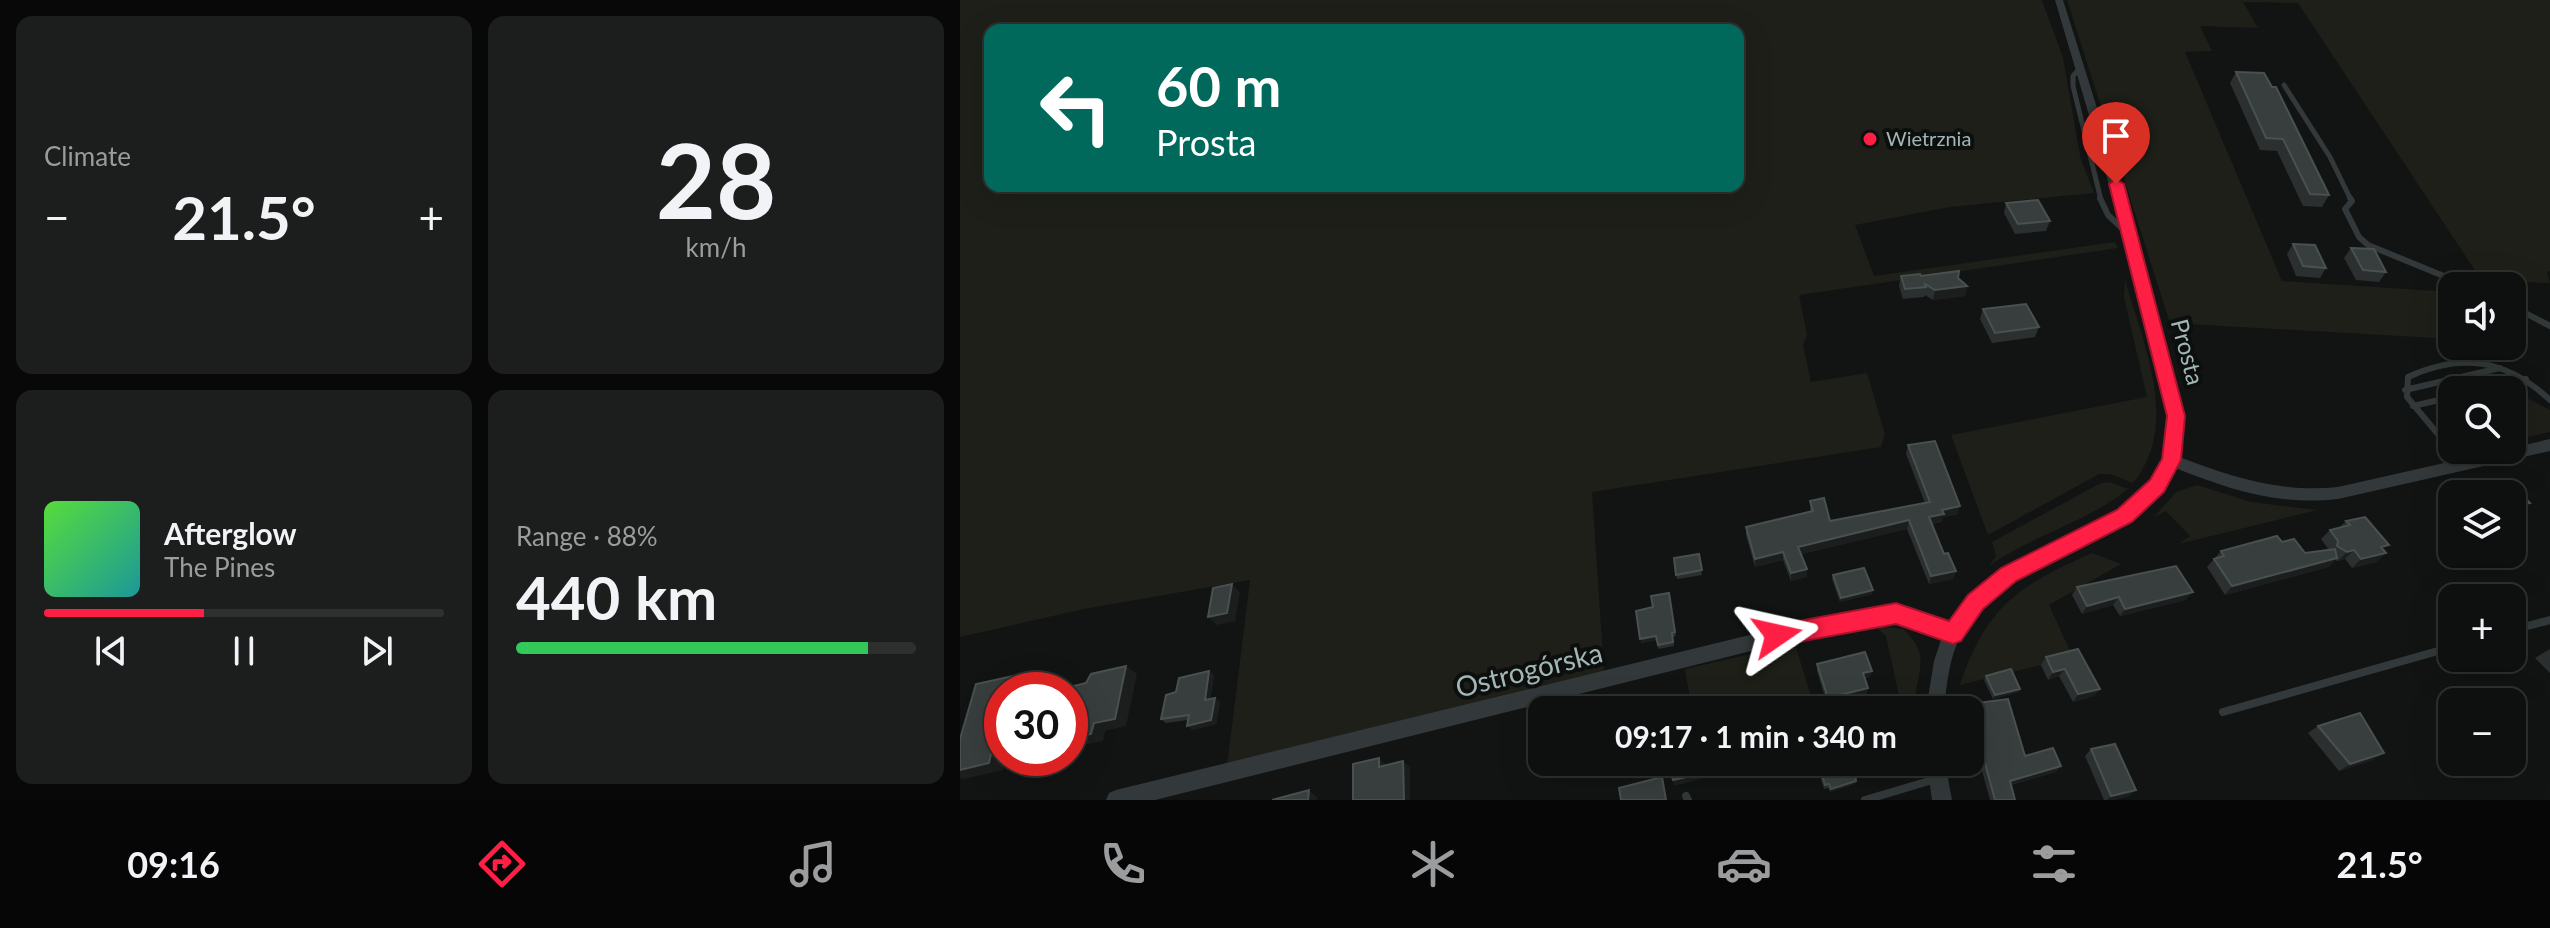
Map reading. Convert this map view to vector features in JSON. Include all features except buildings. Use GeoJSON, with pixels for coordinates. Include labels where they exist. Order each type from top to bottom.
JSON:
{"type":"FeatureCollection","features":[{"type":"Feature","properties":{"kind":"street","name":"Prosta"},"geometry":{"type":"LineString","coordinates":[[1936,696],[1953,633],[1976,602],[2009,575],[2136,509],[2157,486],[2172,460],[2177,427],[2174,407],[2131,238],[2059,0]]}},
{"type":"Feature","properties":{"kind":"street"},"geometry":{"type":"LineString","coordinates":[[2172,460],[2242,487],[2296,497],[2338,493],[2550,445]]}},
{"type":"Feature","properties":{"kind":"street","name":"Ostrogórska"},"geometry":{"type":"LineString","coordinates":[[1116,800],[1803,630],[1896,614],[1953,633]]}},
{"type":"Feature","properties":{"kind":"street"},"geometry":{"type":"LineString","coordinates":[[1938,776],[1942,800]]}},
{"type":"Feature","properties":{"kind":"lane"},"geometry":{"type":"LineString","coordinates":[[2081,67],[2073,76],[2073,86],[2100,198],[2108,215],[2131,238]]}},
{"type":"Feature","properties":{"kind":"lane"},"geometry":{"type":"LineString","coordinates":[[2284,85],[2330,157],[2352,201],[2345,209],[2359,237],[2381,252],[2438,274]]}},
{"type":"Feature","properties":{"kind":"lane"},"geometry":{"type":"LineString","coordinates":[[2526,313],[2550,326]]}},
{"type":"Feature","properties":{"kind":"lane"},"geometry":{"type":"LineString","coordinates":[[2447,469],[2450,455],[2447,445],[2413,406],[2405,390],[2408,377],[2469,361],[2503,367],[2520,376]]}},
{"type":"Feature","properties":{"kind":"lane"},"geometry":{"type":"LineString","coordinates":[[2405,390],[2503,367]]}},
{"type":"Feature","properties":{"kind":"lane"},"geometry":{"type":"LineString","coordinates":[[2526,379],[2550,400]]}},
{"type":"Feature","properties":{"kind":"lane"},"geometry":{"type":"LineString","coordinates":[[2413,406],[2438,400]]}},
{"type":"Feature","properties":{"kind":"lane"},"geometry":{"type":"LineString","coordinates":[[2526,626],[2550,620]]}},
{"type":"Feature","properties":{"kind":"lane"},"geometry":{"type":"LineString","coordinates":[[2223,712],[2438,651]]}},
{"type":"Feature","properties":{"kind":"lane"},"geometry":{"type":"LineString","coordinates":[[1865,800],[1923,776]]}},
{"type":"Feature","properties":{"kind":"shaded area"},"geometry":{"type":"Polygon","coordinates":[[[960,0],[2042,0],[2063,58],[2081,160],[2094,193],[1950,207],[1855,225],[1874,276],[2115,242],[2118,248],[1799,295],[1807,335],[1803,345],[1811,382],[1867,373],[1885,434],[1881,447],[1592,492],[1604,671],[1227,767],[1250,580],[1084,609],[960,637],[960,0]]]}},
{"type":"Feature","properties":{"kind":"shaded area"},"geometry":{"type":"Polygon","coordinates":[[[2067,0],[2550,0],[2550,271],[2547,272],[2550,283],[2526,282],[2526,272],[2476,272],[2298,3],[2243,2],[2258,28],[2200,26],[2212,51],[2185,52],[2282,281],[2438,291],[2438,338],[2170,323],[2067,0]]]}},
{"type":"Feature","properties":{"kind":"shaded area"},"geometry":{"type":"Polygon","coordinates":[[[2125,280],[2154,384],[2155,436],[2147,460],[2133,483],[2110,474],[2099,474],[1988,535],[1951,435],[2147,397],[2124,297],[2125,280]]]}},
{"type":"Feature","properties":{"kind":"shaded area"},"geometry":{"type":"Polygon","coordinates":[[[2526,398],[2550,410],[2550,432],[2526,438],[2526,398]]]}},
{"type":"Feature","properties":{"kind":"shaded area"},"geometry":{"type":"Polygon","coordinates":[[[2110,482],[2128,489],[2095,511],[1989,566],[1996,556],[1992,542],[2101,483],[2110,482]]]}},
{"type":"Feature","properties":{"kind":"shaded area"},"geometry":{"type":"Polygon","coordinates":[[[2197,485],[2251,502],[2317,510],[2179,544],[2190,536],[2166,511],[2154,517],[2176,492],[2197,485]]]}},
{"type":"Feature","properties":{"kind":"shaded area"},"geometry":{"type":"Polygon","coordinates":[[[2092,553],[2121,564],[2049,605],[2073,657],[1960,685],[1981,636],[2008,602],[2044,576],[2092,553]]]}},
{"type":"Feature","properties":{"kind":"shaded area"},"geometry":{"type":"Polygon","coordinates":[[[1875,626],[1903,629],[1918,649],[1920,667],[1915,696],[1899,696],[1886,636],[1875,626]]]}},
{"type":"Feature","properties":{"kind":"shaded area"},"geometry":{"type":"Polygon","coordinates":[[[1795,644],[1811,696],[1690,696],[1685,669],[1795,644]]]}},
{"type":"Feature","properties":{"kind":"place","name":"Wietrznia"},"geometry":{"type":"Point","coordinates":[1870,139]}},
{"type":"Feature","properties":{"kind":"route"},"geometry":{"type":"LineString","coordinates":[[1777,635],[1896,614],[1953,633],[1976,602],[2009,575],[2113,523],[2136,509],[2157,486],[2172,460],[2176,416],[2116,184]]}}]}
